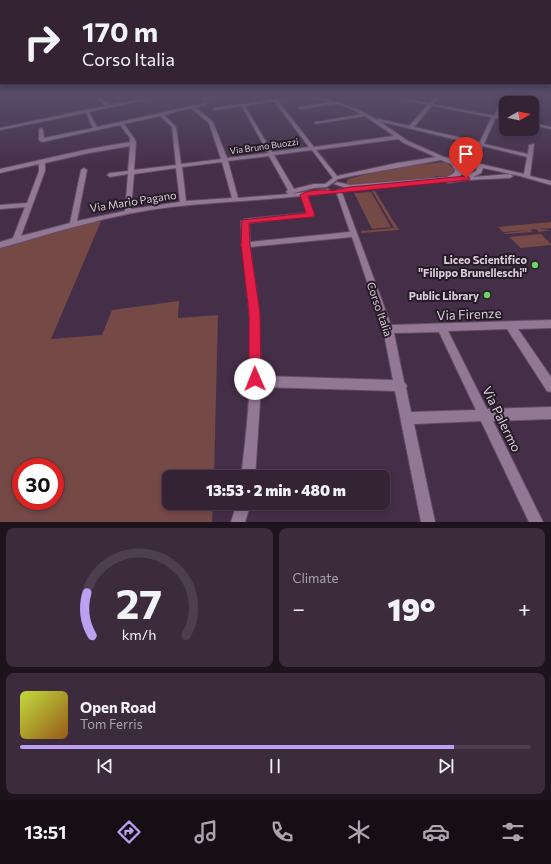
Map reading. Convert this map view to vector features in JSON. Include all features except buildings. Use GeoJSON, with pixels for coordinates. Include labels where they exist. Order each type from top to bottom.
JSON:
{"type":"FeatureCollection","features":[{"type":"Feature","properties":{"kind":"street"},"geometry":{"type":"LineString","coordinates":[[0,129],[42,120]]}},
{"type":"Feature","properties":{"kind":"street"},"geometry":{"type":"LineString","coordinates":[[92,120],[96,129]]}},
{"type":"Feature","properties":{"kind":"street"},"geometry":{"type":"LineString","coordinates":[[40,129],[42,140],[133,120]]}},
{"type":"Feature","properties":{"kind":"street"},"geometry":{"type":"LineString","coordinates":[[167,120],[174,127],[183,204]]}},
{"type":"Feature","properties":{"kind":"street"},"geometry":{"type":"LineString","coordinates":[[209,120],[211,122],[224,160],[236,200]]}},
{"type":"Feature","properties":{"kind":"street"},"geometry":{"type":"LineString","coordinates":[[251,120],[269,154],[275,161],[292,191]]}},
{"type":"Feature","properties":{"kind":"street"},"geometry":{"type":"LineString","coordinates":[[291,120],[313,148],[338,184],[527,176]]}},
{"type":"Feature","properties":{"kind":"street"},"geometry":{"type":"LineString","coordinates":[[318,123],[332,120]]}},
{"type":"Feature","properties":{"kind":"street"},"geometry":{"type":"LineString","coordinates":[[376,120],[416,147],[453,163],[457,168],[458,173],[452,179]]}},
{"type":"Feature","properties":{"kind":"street"},"geometry":{"type":"LineString","coordinates":[[379,120],[530,156]]}},
{"type":"Feature","properties":{"kind":"street"},"geometry":{"type":"LineString","coordinates":[[410,128],[417,120]]}},
{"type":"Feature","properties":{"kind":"street"},"geometry":{"type":"LineString","coordinates":[[452,179],[472,166],[492,120]]}},
{"type":"Feature","properties":{"kind":"street"},"geometry":{"type":"LineString","coordinates":[[121,123],[132,138],[133,144],[128,211]]}},
{"type":"Feature","properties":{"kind":"street"},"geometry":{"type":"LineString","coordinates":[[539,125],[551,128]]}},
{"type":"Feature","properties":{"kind":"street","name":"Via Bruno Buozzi"},"geometry":{"type":"LineString","coordinates":[[110,175],[400,137]]}},
{"type":"Feature","properties":{"kind":"street"},"geometry":{"type":"LineString","coordinates":[[0,171],[42,161],[90,154],[133,144]]}},
{"type":"Feature","properties":{"kind":"street"},"geometry":{"type":"LineString","coordinates":[[527,176],[532,145]]}},
{"type":"Feature","properties":{"kind":"street"},"geometry":{"type":"LineString","coordinates":[[442,158],[472,166],[527,176],[551,183]]}},
{"type":"Feature","properties":{"kind":"street","name":"Via Mario Pagano"},"geometry":{"type":"LineString","coordinates":[[0,245],[73,223],[128,211],[183,204],[304,195],[397,164],[442,158]]}},
{"type":"Feature","properties":{"kind":"street"},"geometry":{"type":"LineString","coordinates":[[16,240],[42,171],[42,161]]}},
{"type":"Feature","properties":{"kind":"street"},"geometry":{"type":"LineString","coordinates":[[452,179],[466,178],[476,174],[480,171],[480,167]]}},
{"type":"Feature","properties":{"kind":"street"},"geometry":{"type":"LineString","coordinates":[[73,223],[84,170]]}},
{"type":"Feature","properties":{"kind":"street","name":"Corso Italia"},"geometry":{"type":"LineString","coordinates":[[338,184],[344,209],[388,330],[401,386],[428,522]]}},
{"type":"Feature","properties":{"kind":"street","name":"Via Mario Pagano"},"geometry":{"type":"LineString","coordinates":[[273,197],[314,186],[328,188]]}},
{"type":"Feature","properties":{"kind":"street","name":"Corso Italia"},"geometry":{"type":"LineString","coordinates":[[328,188],[336,197],[340,206],[344,209]]}},
{"type":"Feature","properties":{"kind":"street"},"geometry":{"type":"LineString","coordinates":[[249,470],[255,381],[254,313],[245,245],[245,221],[311,215],[304,195]]}},
{"type":"Feature","properties":{"kind":"street"},"geometry":{"type":"LineString","coordinates":[[0,207],[30,205]]}},
{"type":"Feature","properties":{"kind":"street"},"geometry":{"type":"LineString","coordinates":[[245,245],[354,234]]}},
{"type":"Feature","properties":{"kind":"street","name":"Via Firenze"},"geometry":{"type":"LineString","coordinates":[[388,330],[551,324]]}},
{"type":"Feature","properties":{"kind":"street"},"geometry":{"type":"LineString","coordinates":[[510,326],[551,386]]}},
{"type":"Feature","properties":{"kind":"street","name":"Via Palermo"},"geometry":{"type":"LineString","coordinates":[[442,328],[536,522]]}},
{"type":"Feature","properties":{"kind":"street"},"geometry":{"type":"LineString","coordinates":[[255,381],[401,386]]}},
{"type":"Feature","properties":{"kind":"street"},"geometry":{"type":"LineString","coordinates":[[407,418],[551,414]]}},
{"type":"Feature","properties":{"kind":"street"},"geometry":{"type":"LineString","coordinates":[[238,522],[242,510]]}},
{"type":"Feature","properties":{"kind":"shaded area"},"geometry":{"type":"Polygon","coordinates":[[[445,162],[454,170],[453,173],[441,177],[436,176],[433,179],[415,179],[411,181],[350,185],[346,184],[348,179],[395,167],[445,162]]]}},
{"type":"Feature","properties":{"kind":"shaded area"},"geometry":{"type":"Polygon","coordinates":[[[372,191],[375,191],[399,230],[361,233],[361,231],[394,228],[372,191]]]}},
{"type":"Feature","properties":{"kind":"shaded area"},"geometry":{"type":"Polygon","coordinates":[[[371,192],[391,227],[372,229],[354,193],[371,192]]]}},
{"type":"Feature","properties":{"kind":"shaded area"},"geometry":{"type":"Polygon","coordinates":[[[102,219],[51,339],[102,335],[112,310],[179,301],[178,318],[218,315],[214,470],[162,470],[162,510],[213,510],[212,522],[0,522],[0,248],[102,219]]]}},
{"type":"Feature","properties":{"kind":"shaded area"},"geometry":{"type":"Polygon","coordinates":[[[551,222],[551,228],[538,229],[551,230],[539,232],[536,229],[530,230],[533,232],[505,234],[504,233],[529,230],[503,232],[498,227],[551,222]]]}},
{"type":"Feature","properties":{"kind":"shaded area"},"geometry":{"type":"Polygon","coordinates":[[[541,234],[551,245],[521,248],[509,237],[541,234]]]}},
{"type":"Feature","properties":{"kind":"place","name":"Liceo Scientifico \"Filippo Brunelleschi\""},"geometry":{"type":"Point","coordinates":[535,265]}},
{"type":"Feature","properties":{"kind":"place","name":"Public Library"},"geometry":{"type":"Point","coordinates":[487,295]}},
{"type":"Feature","properties":{"kind":"route"},"geometry":{"type":"LineString","coordinates":[[255,379],[254,313],[245,245],[245,221],[311,215],[304,195],[328,191],[339,192],[340,190],[466,178]]}}]}
